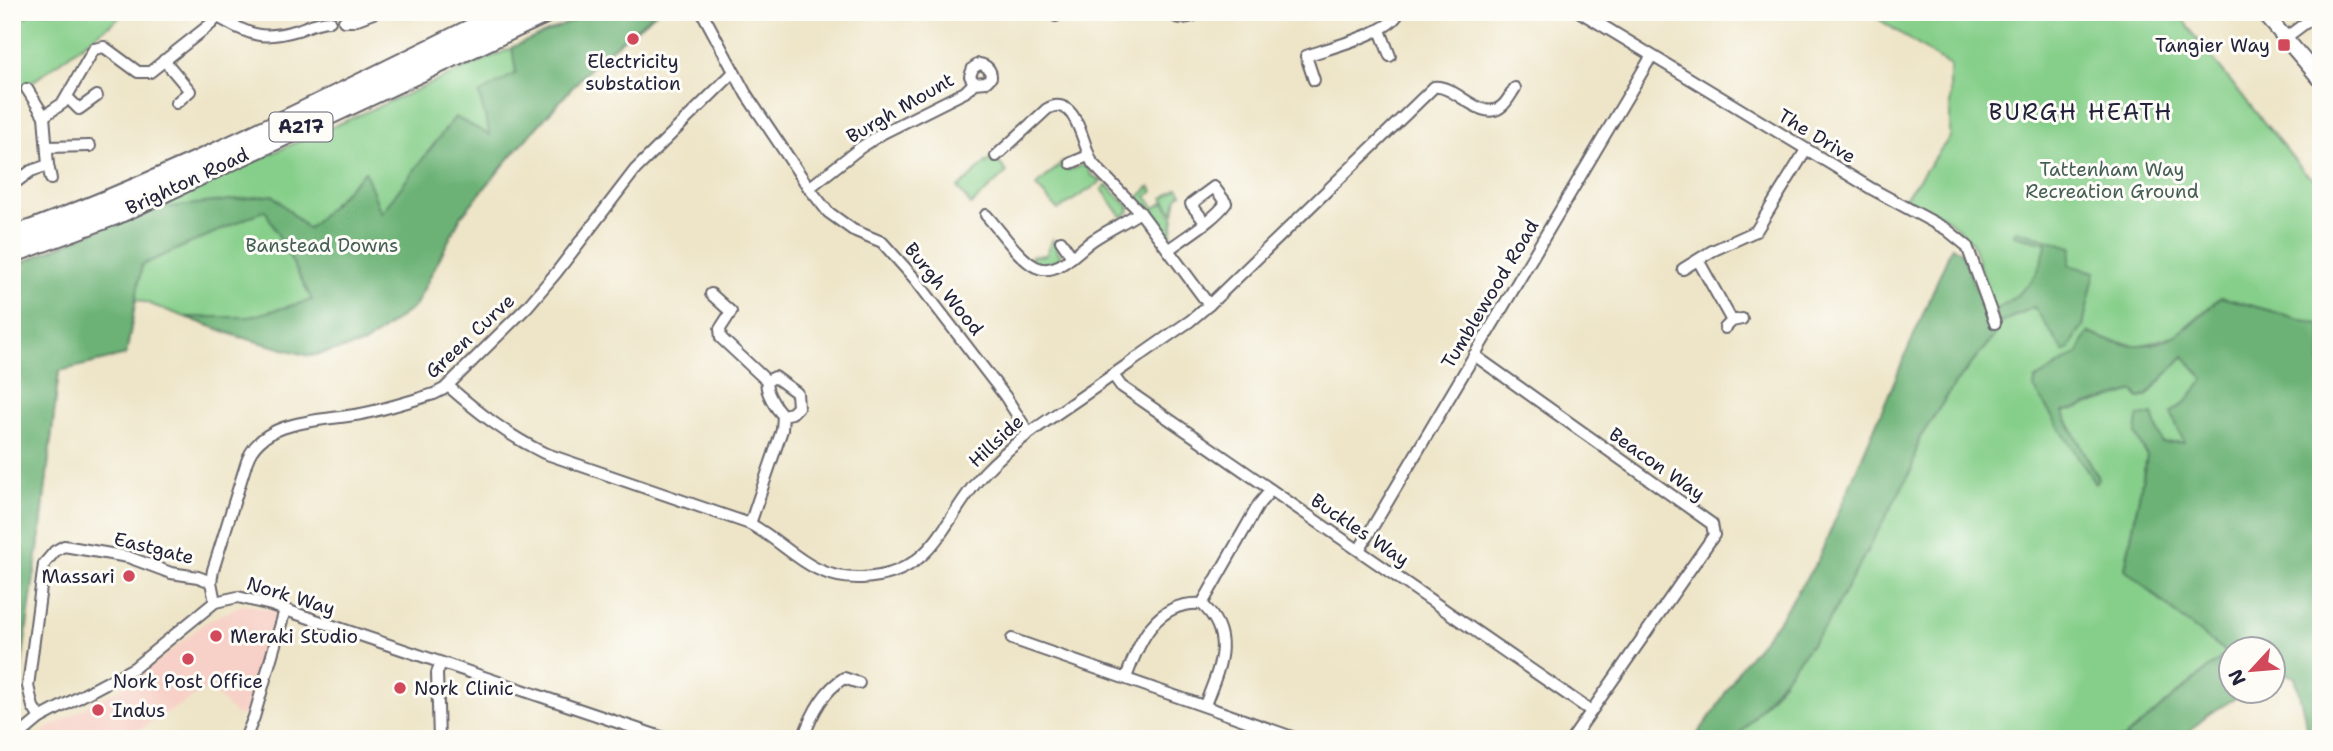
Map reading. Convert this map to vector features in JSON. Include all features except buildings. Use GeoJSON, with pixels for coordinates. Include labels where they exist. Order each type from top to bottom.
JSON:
{"type":"FeatureCollection","features":[{"type":"Feature","properties":{"kind":"highway","name":"Brighton Road"},"geometry":{"type":"LineString","coordinates":[[12,237],[124,194],[506,12]]}},
{"type":"Feature","properties":{"kind":"highway","name":"Brighton Road"},"geometry":{"type":"LineString","coordinates":[[12,253],[117,214],[548,12]]}},
{"type":"Feature","properties":{"kind":"main road"},"geometry":{"type":"LineString","coordinates":[[2263,12],[2321,80]]}},
{"type":"Feature","properties":{"kind":"street"},"geometry":{"type":"LineString","coordinates":[[44,116],[57,108],[67,97],[90,54],[99,47],[104,47],[138,72],[150,72],[219,15],[256,36],[277,35],[319,21],[330,21],[336,28],[342,26],[344,21],[352,21],[376,12]]}},
{"type":"Feature","properties":{"kind":"street","name":"Burgh Wood"},"geometry":{"type":"LineString","coordinates":[[702,12],[768,128],[809,188],[828,212],[853,230],[882,242],[915,279],[1005,396],[1028,432]]}},
{"type":"Feature","properties":{"kind":"street"},"geometry":{"type":"LineString","coordinates":[[1170,12],[1181,19],[1203,12]]}},
{"type":"Feature","properties":{"kind":"street"},"geometry":{"type":"LineString","coordinates":[[1314,80],[1306,56],[1385,28],[1396,19],[1399,12]]}},
{"type":"Feature","properties":{"kind":"street","name":"The Drive"},"geometry":{"type":"LineString","coordinates":[[1580,12],[1806,150],[1946,229],[1967,246],[1995,323]]}},
{"type":"Feature","properties":{"kind":"street"},"geometry":{"type":"LineString","coordinates":[[2284,39],[2320,12]]}},
{"type":"Feature","properties":{"kind":"street"},"geometry":{"type":"LineString","coordinates":[[1385,28],[1390,56]]}},
{"type":"Feature","properties":{"kind":"street","name":"Tumblewood Road"},"geometry":{"type":"LineString","coordinates":[[1359,550],[1651,57]]}},
{"type":"Feature","properties":{"kind":"street"},"geometry":{"type":"LineString","coordinates":[[164,61],[190,91],[176,103]]}},
{"type":"Feature","properties":{"kind":"street","name":"Green Curve"},"geometry":{"type":"LineString","coordinates":[[215,602],[211,582],[250,452],[257,444],[282,428],[362,413],[434,394],[448,386],[541,290],[635,170],[734,72]]}},
{"type":"Feature","properties":{"kind":"street","name":"Burgh Mount"},"geometry":{"type":"LineString","coordinates":[[809,188],[872,141],[965,92],[974,83]]}},
{"type":"Feature","properties":{"kind":"street","name":"Hillside"},"geometry":{"type":"LineString","coordinates":[[448,386],[508,435],[544,453],[750,524],[765,532],[800,561],[819,570],[847,578],[890,573],[917,560],[941,537],[958,507],[983,474],[1028,432],[1209,305],[1434,87],[1443,88],[1477,107],[1491,111],[1502,106],[1515,88]]}},
{"type":"Feature","properties":{"kind":"street"},"geometry":{"type":"LineString","coordinates":[[27,89],[44,116],[51,179]]}},
{"type":"Feature","properties":{"kind":"street"},"geometry":{"type":"LineString","coordinates":[[67,97],[79,109],[97,96]]}},
{"type":"Feature","properties":{"kind":"street"},"geometry":{"type":"LineString","coordinates":[[996,156],[1047,109],[1057,105],[1075,117],[1088,156],[1140,212],[1209,305]]}},
{"type":"Feature","properties":{"kind":"street"},"geometry":{"type":"LineString","coordinates":[[47,147],[90,146]]}},
{"type":"Feature","properties":{"kind":"street"},"geometry":{"type":"LineString","coordinates":[[1682,268],[1756,231],[1806,150]]}},
{"type":"Feature","properties":{"kind":"street"},"geometry":{"type":"LineString","coordinates":[[1071,163],[1088,156]]}},
{"type":"Feature","properties":{"kind":"street"},"geometry":{"type":"LineString","coordinates":[[12,185],[31,171],[48,165]]}},
{"type":"Feature","properties":{"kind":"street"},"geometry":{"type":"LineString","coordinates":[[986,215],[1026,260],[1036,268],[1046,270],[1072,257],[1090,242],[1140,212]]}},
{"type":"Feature","properties":{"kind":"street"},"geometry":{"type":"LineString","coordinates":[[1168,250],[1205,222]]}},
{"type":"Feature","properties":{"kind":"street"},"geometry":{"type":"LineString","coordinates":[[1061,240],[1072,257]]}},
{"type":"Feature","properties":{"kind":"street"},"geometry":{"type":"LineString","coordinates":[[1698,260],[1733,323]]}},
{"type":"Feature","properties":{"kind":"street"},"geometry":{"type":"LineString","coordinates":[[711,294],[731,312],[720,329],[721,338],[766,381]]}},
{"type":"Feature","properties":{"kind":"street","name":"Beacon Way"},"geometry":{"type":"LineString","coordinates":[[1474,355],[1712,524],[1714,530],[1714,535],[1572,739]]}},
{"type":"Feature","properties":{"kind":"street","name":"Buckles Way"},"geometry":{"type":"LineString","coordinates":[[1112,375],[1121,386],[1591,711]]}},
{"type":"Feature","properties":{"kind":"street"},"geometry":{"type":"LineString","coordinates":[[750,524],[782,430],[783,415],[765,385],[771,377],[780,379],[797,393],[798,407],[792,413],[783,415]]}},
{"type":"Feature","properties":{"kind":"street"},"geometry":{"type":"LineString","coordinates":[[1202,604],[1259,504],[1271,490]]}},
{"type":"Feature","properties":{"kind":"street","name":"Eastgate"},"geometry":{"type":"LineString","coordinates":[[40,718],[31,699],[29,676],[44,564],[55,551],[64,546],[128,557],[170,573],[211,582]]}},
{"type":"Feature","properties":{"kind":"street","name":"Nork Way"},"geometry":{"type":"LineString","coordinates":[[215,602],[238,597],[285,610],[667,739]]}},
{"type":"Feature","properties":{"kind":"street"},"geometry":{"type":"LineString","coordinates":[[15,739],[40,718],[134,668],[215,602]]}},
{"type":"Feature","properties":{"kind":"street"},"geometry":{"type":"LineString","coordinates":[[1126,678],[1140,642],[1153,621],[1174,608],[1186,604],[1202,604],[1217,625],[1223,655],[1205,705]]}},
{"type":"Feature","properties":{"kind":"street"},"geometry":{"type":"LineString","coordinates":[[246,739],[285,610]]}},
{"type":"Feature","properties":{"kind":"street"},"geometry":{"type":"LineString","coordinates":[[1013,639],[1298,739]]}},
{"type":"Feature","properties":{"kind":"street"},"geometry":{"type":"LineString","coordinates":[[439,739],[437,680],[441,663]]}},
{"type":"Feature","properties":{"kind":"street"},"geometry":{"type":"LineString","coordinates":[[803,739],[821,701],[836,683],[844,678],[859,683]]}},
{"type":"Feature","properties":{"kind":"shaded area"},"geometry":{"type":"Polygon","coordinates":[[[244,604],[282,613],[251,717],[235,714],[209,688],[123,739],[36,739],[45,730],[135,680],[204,623],[244,604]]]}},
{"type":"Feature","properties":{"kind":"green space"},"geometry":{"type":"Polygon","coordinates":[[[12,12],[21,12],[26,17],[32,12],[127,12],[12,97],[12,12]]]}},
{"type":"Feature","properties":{"kind":"green space","name":"Banstead Downs"},"geometry":{"type":"Polygon","coordinates":[[[594,12],[657,12],[595,62],[517,149],[461,216],[415,306],[364,344],[310,356],[237,336],[136,299],[126,355],[59,371],[41,527],[12,709],[12,267],[594,12]]]}},
{"type":"Feature","properties":{"kind":"green space","name":"Banstead Downs"},"geometry":{"type":"Polygon","coordinates":[[[594,12],[656,12],[595,62],[517,149],[461,216],[415,306],[364,344],[310,356],[237,336],[186,317],[249,317],[312,300],[265,210],[142,265],[126,355],[59,371],[18,691],[12,690],[12,267],[144,210],[273,195],[308,229],[365,171],[381,213],[455,117],[490,135],[479,94],[516,73],[512,47],[594,12]]]}},
{"type":"Feature","properties":{"kind":"green space","name":"Tattenham Way Recreation Ground"},"geometry":{"type":"Polygon","coordinates":[[[1868,12],[2179,12],[2197,40],[2305,173],[2321,184],[2321,325],[2221,297],[2176,335],[2140,346],[2102,339],[2035,380],[2098,478],[2063,412],[2134,391],[2139,399],[2147,396],[2184,355],[2204,379],[2186,402],[2171,413],[2185,442],[2162,443],[2153,415],[2136,435],[2147,456],[2125,568],[2183,620],[2218,646],[2218,660],[2123,739],[1736,739],[1783,682],[1911,471],[1919,439],[1955,384],[1995,335],[1998,324],[1972,242],[1949,220],[1905,198],[1950,137],[1950,66],[1868,12]]]}},
{"type":"Feature","properties":{"kind":"green space"},"geometry":{"type":"Polygon","coordinates":[[[993,156],[1007,172],[971,205],[958,188],[993,156]]]}},
{"type":"Feature","properties":{"kind":"green space"},"geometry":{"type":"Polygon","coordinates":[[[1063,162],[1068,170],[1086,165],[1091,175],[1102,181],[1058,210],[1036,186],[1063,162]]]}},
{"type":"Feature","properties":{"kind":"green space"},"geometry":{"type":"Polygon","coordinates":[[[1107,185],[1129,207],[1129,212],[1122,217],[1102,189],[1107,185]]]}},
{"type":"Feature","properties":{"kind":"green space"},"geometry":{"type":"Polygon","coordinates":[[[1150,186],[1153,191],[1147,197],[1155,208],[1164,202],[1174,218],[1171,236],[1167,237],[1137,199],[1150,186]]]}},
{"type":"Feature","properties":{"kind":"green space"},"geometry":{"type":"Polygon","coordinates":[[[1178,188],[1182,193],[1177,197],[1174,213],[1163,198],[1178,188]]]}},
{"type":"Feature","properties":{"kind":"green space"},"geometry":{"type":"Polygon","coordinates":[[[2016,230],[2072,247],[2069,265],[2095,272],[2083,326],[2064,352],[2034,307],[1998,324],[1995,310],[2030,283],[2044,255],[2046,243],[2014,235],[2016,230]]]}},
{"type":"Feature","properties":{"kind":"green space"},"geometry":{"type":"Polygon","coordinates":[[[1052,239],[1061,257],[1059,260],[1042,265],[1030,261],[1032,256],[1046,255],[1052,239]]]}},
{"type":"Feature","properties":{"kind":"green space"},"geometry":{"type":"Polygon","coordinates":[[[1952,246],[1961,252],[1995,335],[1955,384],[1919,439],[1911,471],[1827,624],[1736,739],[1694,739],[1742,665],[1777,623],[1818,560],[1952,246]]]}},
{"type":"Feature","properties":{"kind":"green space"},"geometry":{"type":"Polygon","coordinates":[[[2221,297],[2321,325],[2321,739],[2310,739],[2295,677],[2288,675],[2288,636],[2218,636],[2218,646],[2183,620],[2125,569],[2147,456],[2136,435],[2138,416],[2153,415],[2162,443],[2184,442],[2171,413],[2186,402],[2204,379],[2184,356],[2147,395],[2139,399],[2134,391],[2063,412],[2098,478],[2095,483],[2034,388],[2035,380],[2079,352],[2088,332],[2110,341],[2145,345],[2168,339],[2185,329],[2221,297]]]}},
{"type":"Feature","properties":{"kind":"green space"},"geometry":{"type":"Polygon","coordinates":[[[2218,660],[2218,706],[2222,706],[2206,716],[2182,739],[2123,739],[2218,660]]]}},
{"type":"Feature","properties":{"kind":"place","name":"Electricity substation"},"geometry":{"type":"Point","coordinates":[633,39]}},
{"type":"Feature","properties":{"kind":"place","name":"Tangier Way"},"geometry":{"type":"Point","coordinates":[2284,45]}},
{"type":"Feature","properties":{"kind":"place","name":"Massari"},"geometry":{"type":"Point","coordinates":[129,576]}},
{"type":"Feature","properties":{"kind":"place","name":"Meraki Studio"},"geometry":{"type":"Point","coordinates":[216,636]}},
{"type":"Feature","properties":{"kind":"place","name":"Nork Post Office"},"geometry":{"type":"Point","coordinates":[188,659]}},
{"type":"Feature","properties":{"kind":"place","name":"Nork Clinic"},"geometry":{"type":"Point","coordinates":[400,688]}},
{"type":"Feature","properties":{"kind":"place","name":"Indus"},"geometry":{"type":"Point","coordinates":[98,710]}},
{"type":"Feature","properties":{"kind":"district","name":"BURGH HEATH"},"geometry":{"type":"Point","coordinates":[2081,112]}}]}
